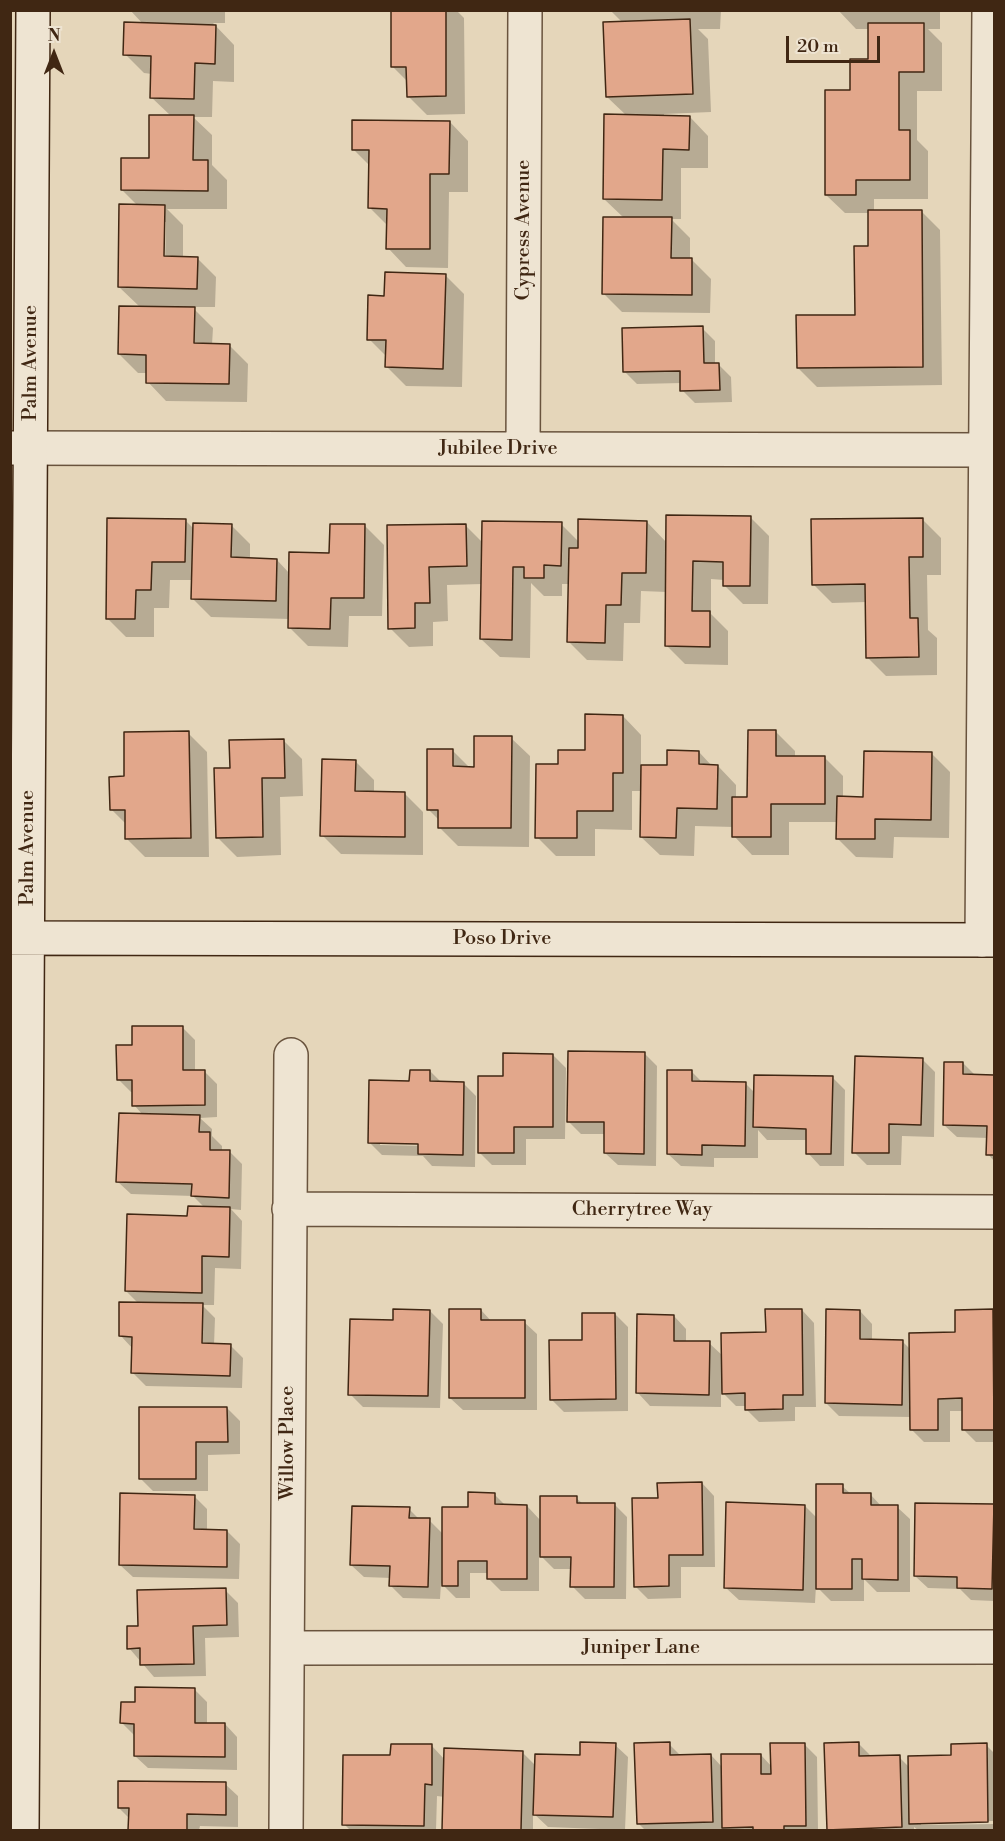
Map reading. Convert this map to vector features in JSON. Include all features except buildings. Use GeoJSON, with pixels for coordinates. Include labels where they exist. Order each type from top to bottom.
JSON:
{"type":"FeatureCollection","features":[{"type":"Feature","properties":{"kind":"street","name":"Palm Avenue"},"geometry":{"type":"LineString","coordinates":[[22,1830],[20,448],[33,10]]}},
{"type":"Feature","properties":{"kind":"street","name":"Cypress Avenue"},"geometry":{"type":"LineString","coordinates":[[522,448],[525,10]]}},
{"type":"Feature","properties":{"kind":"street"},"geometry":{"type":"LineString","coordinates":[[988,940],[986,450],[989,10]]}},
{"type":"Feature","properties":{"kind":"street","name":"Jubilee Drive"},"geometry":{"type":"LineString","coordinates":[[20,448],[986,450]]}},
{"type":"Feature","properties":{"kind":"street","name":"Poso Drive"},"geometry":{"type":"LineString","coordinates":[[19,938],[988,940]]}},
{"type":"Feature","properties":{"kind":"street","name":"Willow Place"},"geometry":{"type":"LineString","coordinates":[[286,1830],[291,1055]]}},
{"type":"Feature","properties":{"kind":"street","name":"Cherrytree Way"},"geometry":{"type":"LineString","coordinates":[[289,1209],[994,1212]]}},
{"type":"Feature","properties":{"kind":"street","name":"Juniper Lane"},"geometry":{"type":"LineString","coordinates":[[288,1648],[994,1647]]}}]}
